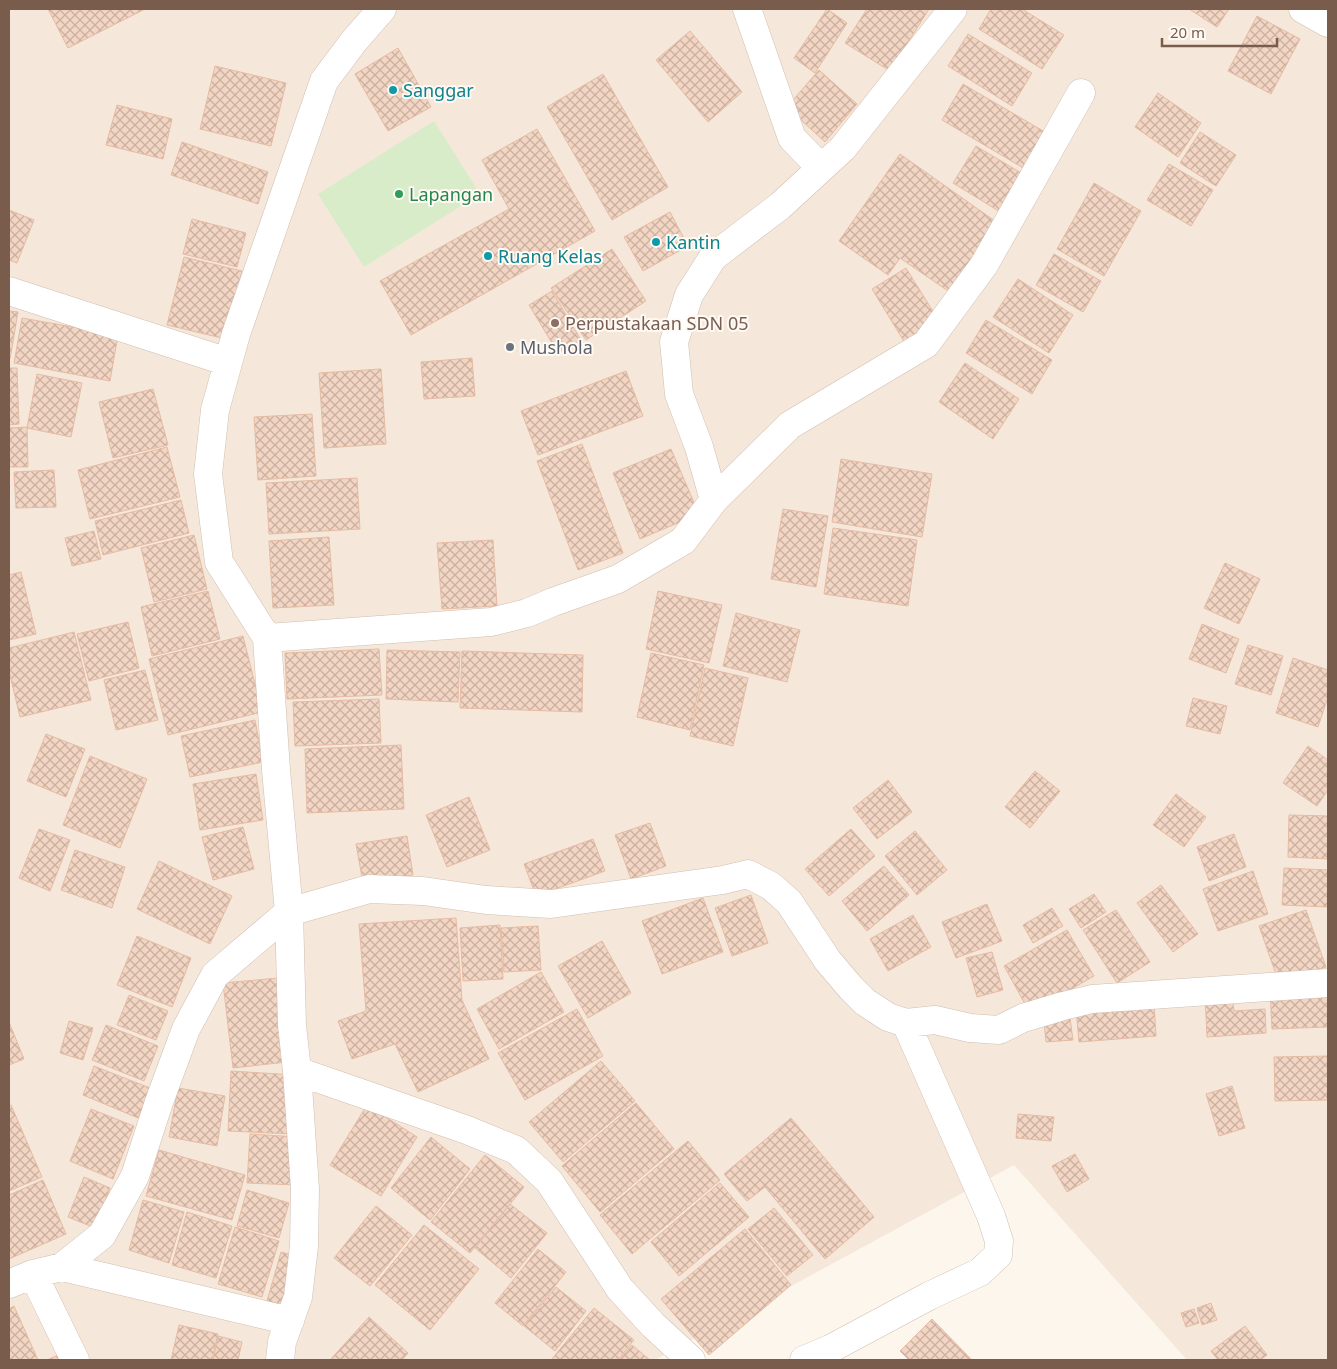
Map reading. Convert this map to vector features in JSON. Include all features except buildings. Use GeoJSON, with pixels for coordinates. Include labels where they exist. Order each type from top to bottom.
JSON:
{"type":"FeatureCollection","features":[{"type":"Feature","properties":{"kind":"street"},"geometry":{"type":"LineString","coordinates":[[280,1360],[282,1342],[298,1297],[304,1246],[305,1190],[292,1025],[289,912],[276,770],[268,638],[219,562],[208,474],[215,410],[236,334],[324,81],[354,41],[382,9]]}},
{"type":"Feature","properties":{"kind":"street"},"geometry":{"type":"LineString","coordinates":[[747,9],[792,138],[821,168]]}},
{"type":"Feature","properties":{"kind":"street"},"geometry":{"type":"LineString","coordinates":[[714,500],[699,447],[679,394],[674,342],[689,295],[713,257],[780,206],[842,148],[953,9]]}},
{"type":"Feature","properties":{"kind":"street"},"geometry":{"type":"LineString","coordinates":[[1303,9],[1328,23]]}},
{"type":"Feature","properties":{"kind":"street"},"geometry":{"type":"LineString","coordinates":[[268,638],[491,622],[527,613],[618,579],[683,541],[714,500],[790,424],[926,344],[984,264],[1081,93]]}},
{"type":"Feature","properties":{"kind":"street"},"geometry":{"type":"LineString","coordinates":[[9,291],[228,362]]}},
{"type":"Feature","properties":{"kind":"street"},"geometry":{"type":"LineString","coordinates":[[75,1360],[21,1279],[62,1267],[102,1235],[135,1176],[159,1102],[186,1029],[215,975],[289,912],[369,889],[423,891],[486,900],[551,904],[723,880],[748,874],[771,886],[789,902],[828,961],[851,988],[865,1002],[888,1017],[906,1023],[935,1020],[970,1028],[999,1030],[1023,1018],[1092,999],[1328,983]]}},
{"type":"Feature","properties":{"kind":"street"},"geometry":{"type":"LineString","coordinates":[[804,1360],[830,1349],[929,1296],[980,1272],[998,1255],[999,1241],[991,1216],[906,1023]]}},
{"type":"Feature","properties":{"kind":"street"},"geometry":{"type":"LineString","coordinates":[[297,1071],[467,1130],[516,1150],[549,1181],[620,1289],[653,1325],[691,1360]]}},
{"type":"Feature","properties":{"kind":"street"},"geometry":{"type":"LineString","coordinates":[[62,1267],[290,1321]]}},
{"type":"Feature","properties":{"kind":"shaded area"},"geometry":{"type":"Polygon","coordinates":[[[9,9],[1328,9],[1328,1360],[1187,1360],[1014,1165],[655,1360],[9,1360],[9,9]]]}},
{"type":"Feature","properties":{"kind":"green space","name":"Lapangan"},"geometry":{"type":"Polygon","coordinates":[[[434,121],[480,194],[364,267],[318,194],[434,121]]]}},
{"type":"Feature","properties":{"kind":"place","name":"Sanggar"},"geometry":{"type":"Point","coordinates":[393,90]}},
{"type":"Feature","properties":{"kind":"place","name":"Lapangan"},"geometry":{"type":"Point","coordinates":[399,194]}},
{"type":"Feature","properties":{"kind":"place","name":"Kantin"},"geometry":{"type":"Point","coordinates":[656,242]}},
{"type":"Feature","properties":{"kind":"place","name":"Ruang Kelas"},"geometry":{"type":"Point","coordinates":[488,256]}},
{"type":"Feature","properties":{"kind":"place","name":"Perpustakaan SDN 05"},"geometry":{"type":"Point","coordinates":[555,323]}},
{"type":"Feature","properties":{"kind":"place","name":"Mushola"},"geometry":{"type":"Point","coordinates":[510,347]}}]}
